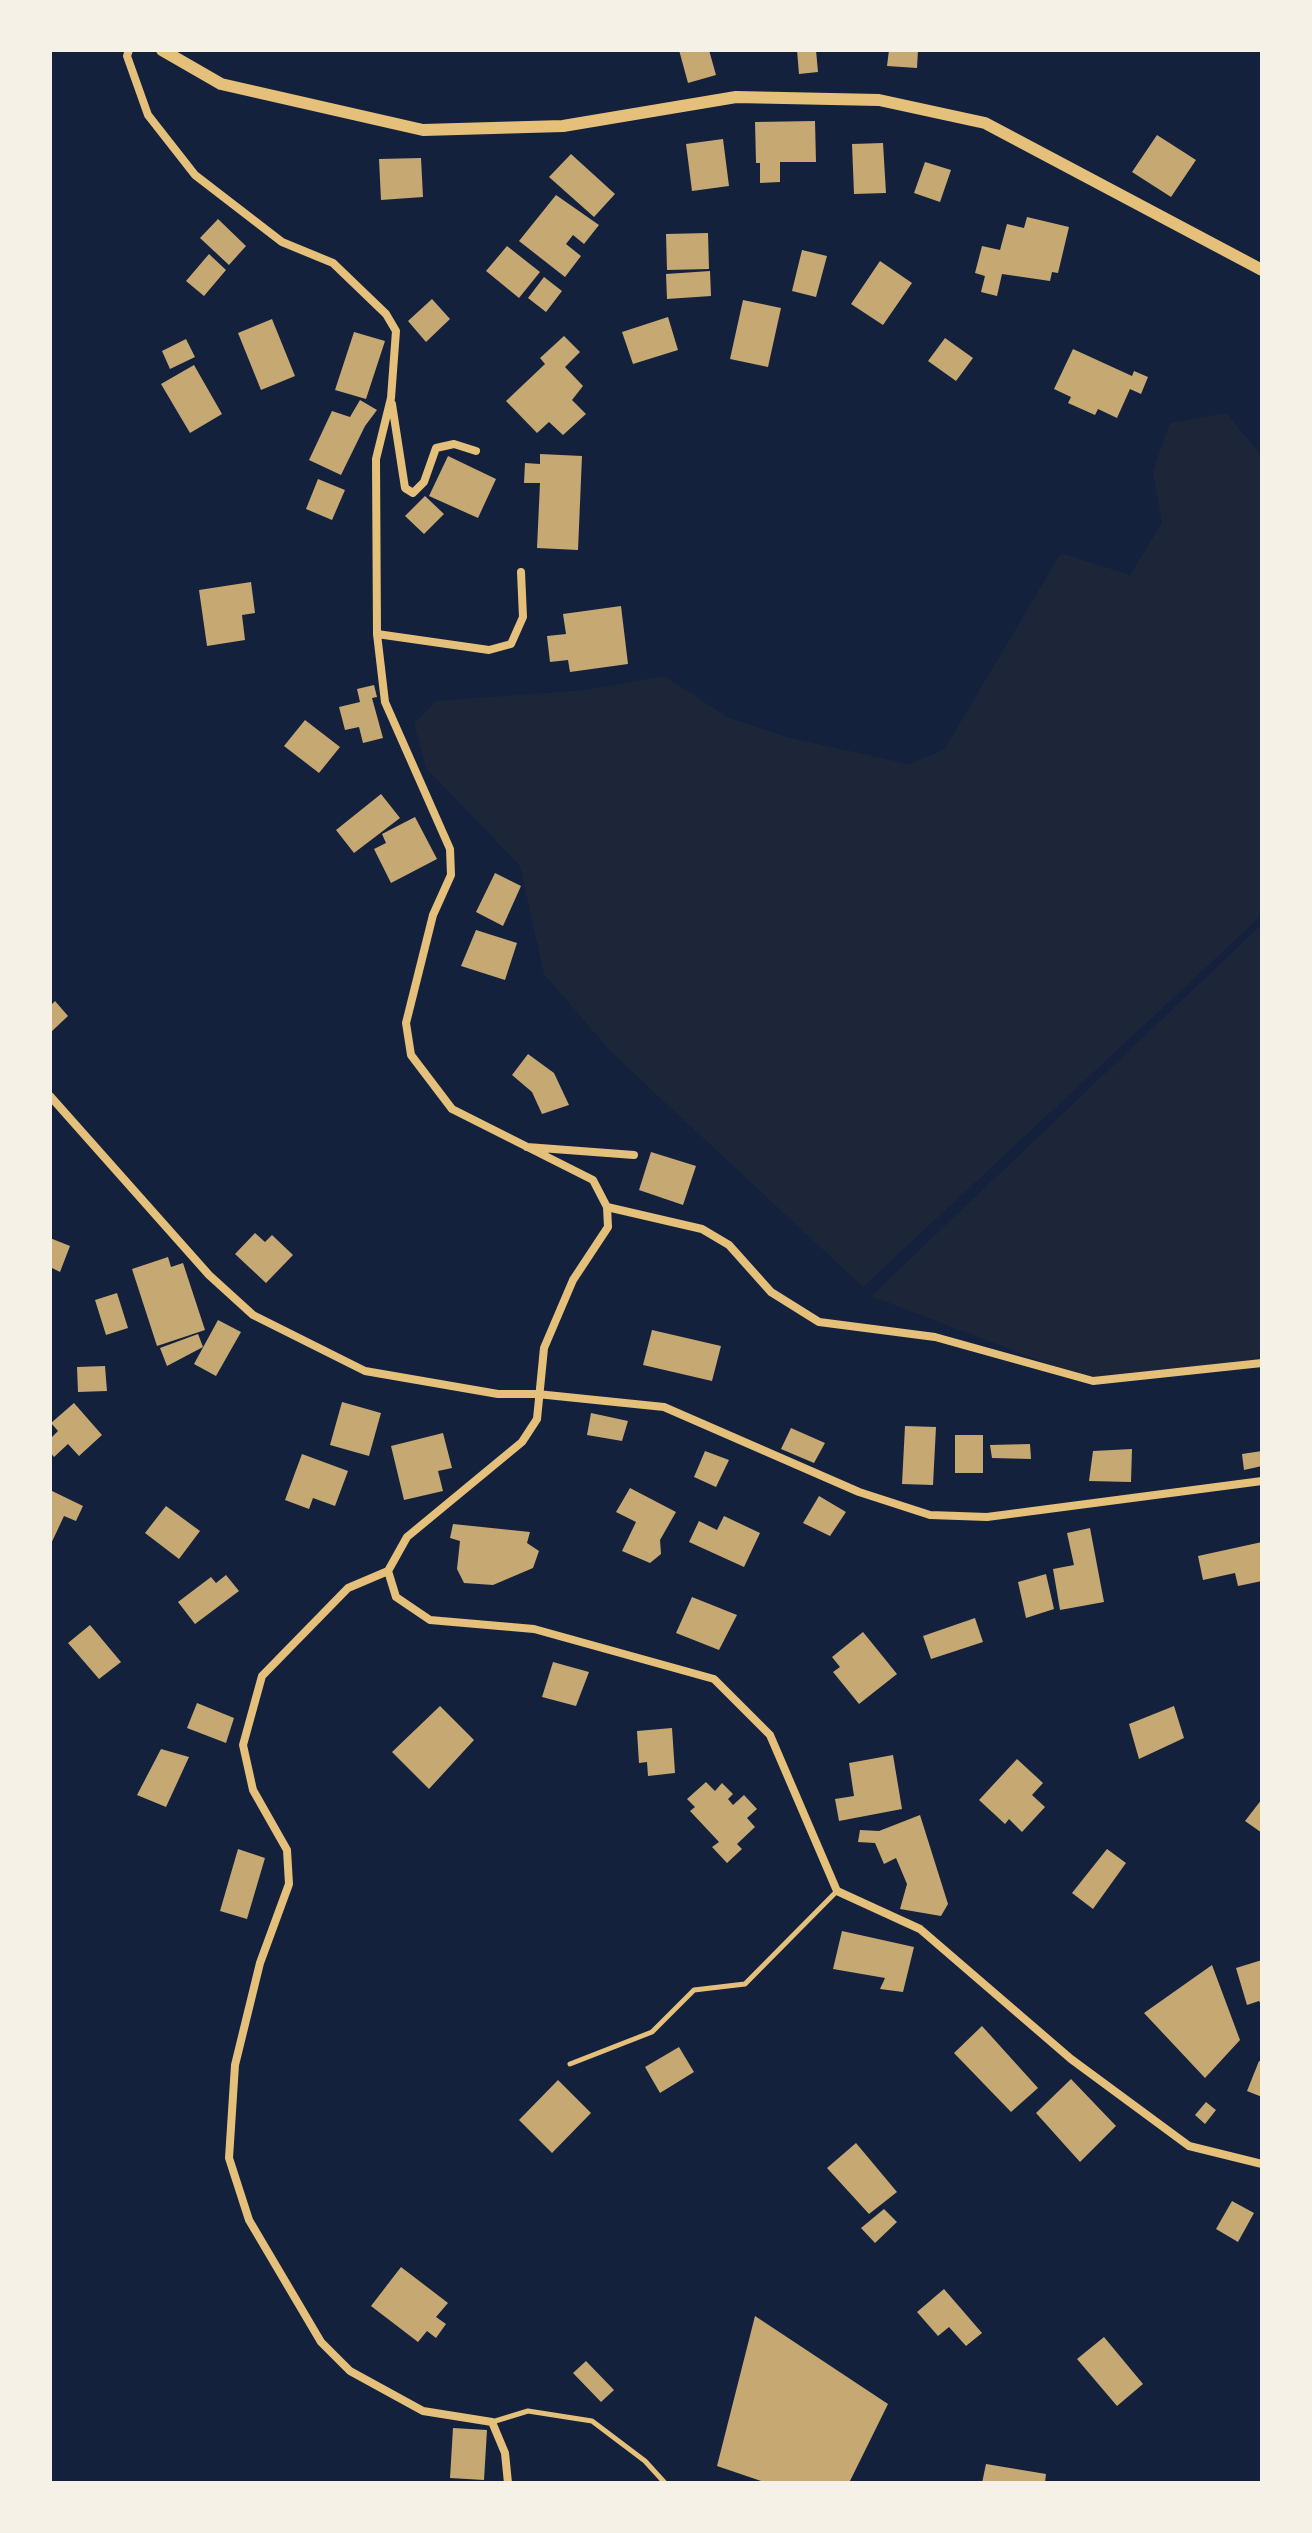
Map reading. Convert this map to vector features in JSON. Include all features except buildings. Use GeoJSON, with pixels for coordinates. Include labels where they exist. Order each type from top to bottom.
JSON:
{"type":"FeatureCollection","features":[{"type":"Feature","properties":{"kind":"street"},"geometry":{"type":"LineString","coordinates":[[129,50],[127,56],[148,115],[195,175],[282,242],[333,263],[386,314],[396,331],[391,398],[376,459],[377,634],[385,702],[450,849],[451,875],[433,915],[406,1023],[411,1055],[452,1109],[593,1180],[607,1207],[608,1227],[573,1280],[544,1348],[537,1394],[537,1419],[522,1442],[407,1537],[388,1571],[348,1588],[262,1676],[243,1745],[253,1790],[287,1850],[289,1884],[260,1963],[235,2065],[229,2158],[249,2220],[321,2342],[350,2371],[423,2411],[492,2422],[505,2453],[508,2483]]}},
{"type":"Feature","properties":{"kind":"street"},"geometry":{"type":"LineString","coordinates":[[162,50],[221,84],[423,130],[563,126],[736,97],[879,100],[985,123],[1262,270]]}},
{"type":"Feature","properties":{"kind":"street"},"geometry":{"type":"LineString","coordinates":[[391,398],[405,488],[413,493],[424,482],[436,448],[454,444],[476,451]]}},
{"type":"Feature","properties":{"kind":"street"},"geometry":{"type":"LineString","coordinates":[[377,634],[489,650],[511,644],[523,617],[521,572]]}},
{"type":"Feature","properties":{"kind":"street"},"geometry":{"type":"LineString","coordinates":[[50,1096],[209,1275],[253,1315],[365,1371],[498,1394],[537,1394],[664,1407],[859,1492],[930,1515],[987,1517],[1262,1481]]}},
{"type":"Feature","properties":{"kind":"street"},"geometry":{"type":"LineString","coordinates":[[523,1146],[634,1155]]}},
{"type":"Feature","properties":{"kind":"street"},"geometry":{"type":"LineString","coordinates":[[607,1207],[702,1229],[729,1245],[771,1292],[819,1322],[935,1337],[1093,1381],[1262,1363]]}},
{"type":"Feature","properties":{"kind":"street"},"geometry":{"type":"LineString","coordinates":[[388,1571],[396,1597],[430,1620],[534,1629],[714,1679],[770,1735],[837,1891],[920,1929],[1071,2059],[1189,2146],[1262,2164]]}},
{"type":"Feature","properties":{"kind":"lane"},"geometry":{"type":"LineString","coordinates":[[570,2064],[652,2032],[694,1990],[745,1984],[837,1891]]}},
{"type":"Feature","properties":{"kind":"lane"},"geometry":{"type":"LineString","coordinates":[[492,2422],[528,2411],[592,2421],[645,2461],[665,2483]]}},
{"type":"Feature","properties":{"kind":"shaded area"},"geometry":{"type":"Polygon","coordinates":[[[1226,413],[1262,456],[1262,915],[863,1287],[612,1053],[544,974],[520,866],[426,768],[414,724],[436,701],[586,690],[664,676],[729,718],[786,737],[909,764],[944,750],[1061,553],[1130,575],[1162,523],[1153,471],[1170,423],[1226,413]]]}},
{"type":"Feature","properties":{"kind":"shaded area"},"geometry":{"type":"Polygon","coordinates":[[[1262,924],[1262,1363],[1093,1381],[871,1296],[1262,924]]]}}]}
